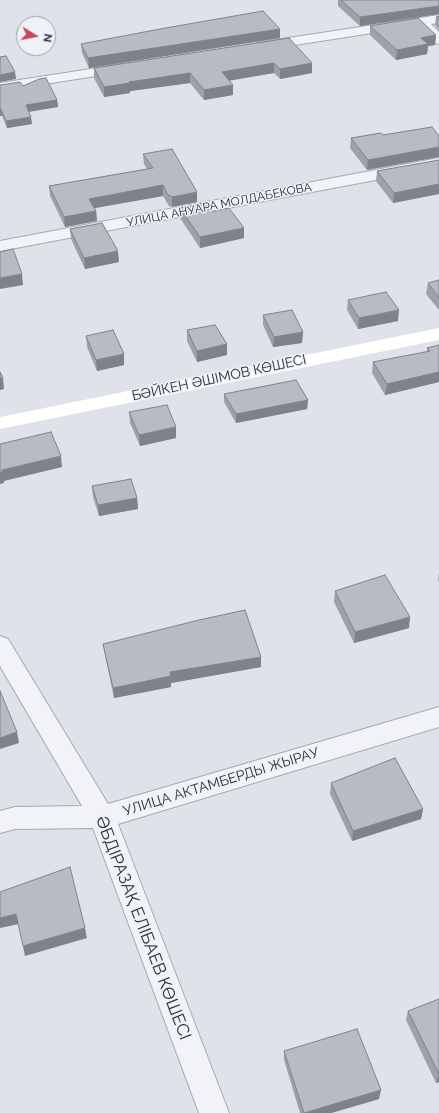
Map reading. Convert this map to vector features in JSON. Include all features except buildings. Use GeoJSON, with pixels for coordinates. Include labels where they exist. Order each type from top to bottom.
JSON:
{"type":"FeatureCollection","features":[{"type":"Feature","properties":{"kind":"main road","name":"БӘЙКЕН ӘШІМОВ КӨШЕСІ"},"geometry":{"type":"LineString","coordinates":[[0,423],[439,334]]}},
{"type":"Feature","properties":{"kind":"street"},"geometry":{"type":"LineString","coordinates":[[249,48],[439,18]]}},
{"type":"Feature","properties":{"kind":"street"},"geometry":{"type":"LineString","coordinates":[[421,21],[439,40]]}},
{"type":"Feature","properties":{"kind":"street"},"geometry":{"type":"LineString","coordinates":[[0,87],[132,66]]}},
{"type":"Feature","properties":{"kind":"street","name":"УЛИЦА АНУАРА МОЛДАБЕКОВА"},"geometry":{"type":"LineString","coordinates":[[0,246],[439,163]]}},
{"type":"Feature","properties":{"kind":"street","name":"ӘБДІРАЗАҚ ЕЛІБАЕВ КӨШЕСІ"},"geometry":{"type":"LineString","coordinates":[[0,645],[102,817],[214,1113]]}},
{"type":"Feature","properties":{"kind":"street","name":"УЛИЦА АКТАМБЕРДЫ ЖЫРАУ"},"geometry":{"type":"LineString","coordinates":[[0,822],[15,818],[102,817],[439,717]]}}]}
